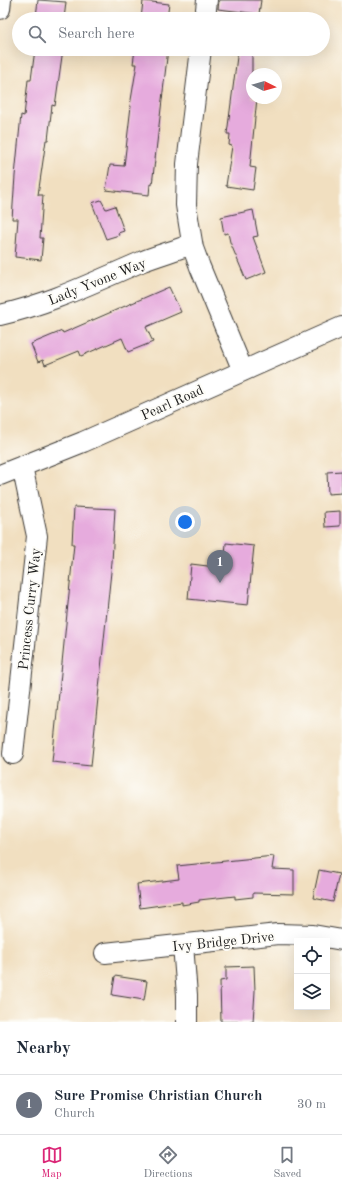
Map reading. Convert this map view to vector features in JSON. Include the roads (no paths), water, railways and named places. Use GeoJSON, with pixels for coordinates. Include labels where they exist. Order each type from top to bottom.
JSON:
{"type":"FeatureCollection","features":[{"type":"Feature","properties":{"kind":"street"},"geometry":{"type":"LineString","coordinates":[[0,9],[1,0]]}},
{"type":"Feature","properties":{"kind":"street"},"geometry":{"type":"LineString","coordinates":[[206,12],[207,0]]}},
{"type":"Feature","properties":{"kind":"street"},"geometry":{"type":"LineString","coordinates":[[200,56],[187,164],[187,211],[192,244],[243,370]]}},
{"type":"Feature","properties":{"kind":"street","name":"Lady Yvone Way"},"geometry":{"type":"LineString","coordinates":[[0,315],[22,310],[59,297],[145,261],[192,244]]}},
{"type":"Feature","properties":{"kind":"street","name":"Pearl Road"},"geometry":{"type":"LineString","coordinates":[[0,475],[83,442],[342,327]]}},
{"type":"Feature","properties":{"kind":"street","name":"Princess Curry Way"},"geometry":{"type":"LineString","coordinates":[[13,754],[37,536],[22,466]]}},
{"type":"Feature","properties":{"kind":"street","name":"Ivy Bridge Drive"},"geometry":{"type":"LineString","coordinates":[[105,953],[278,934],[313,935],[342,940]]}},
{"type":"Feature","properties":{"kind":"street"},"geometry":{"type":"LineString","coordinates":[[183,945],[187,995],[187,1022]]}},
{"type":"Feature","properties":{"kind":"place","name":"Sure Promise Christian Church"},"geometry":{"type":"Point","coordinates":[220,583]}}]}
